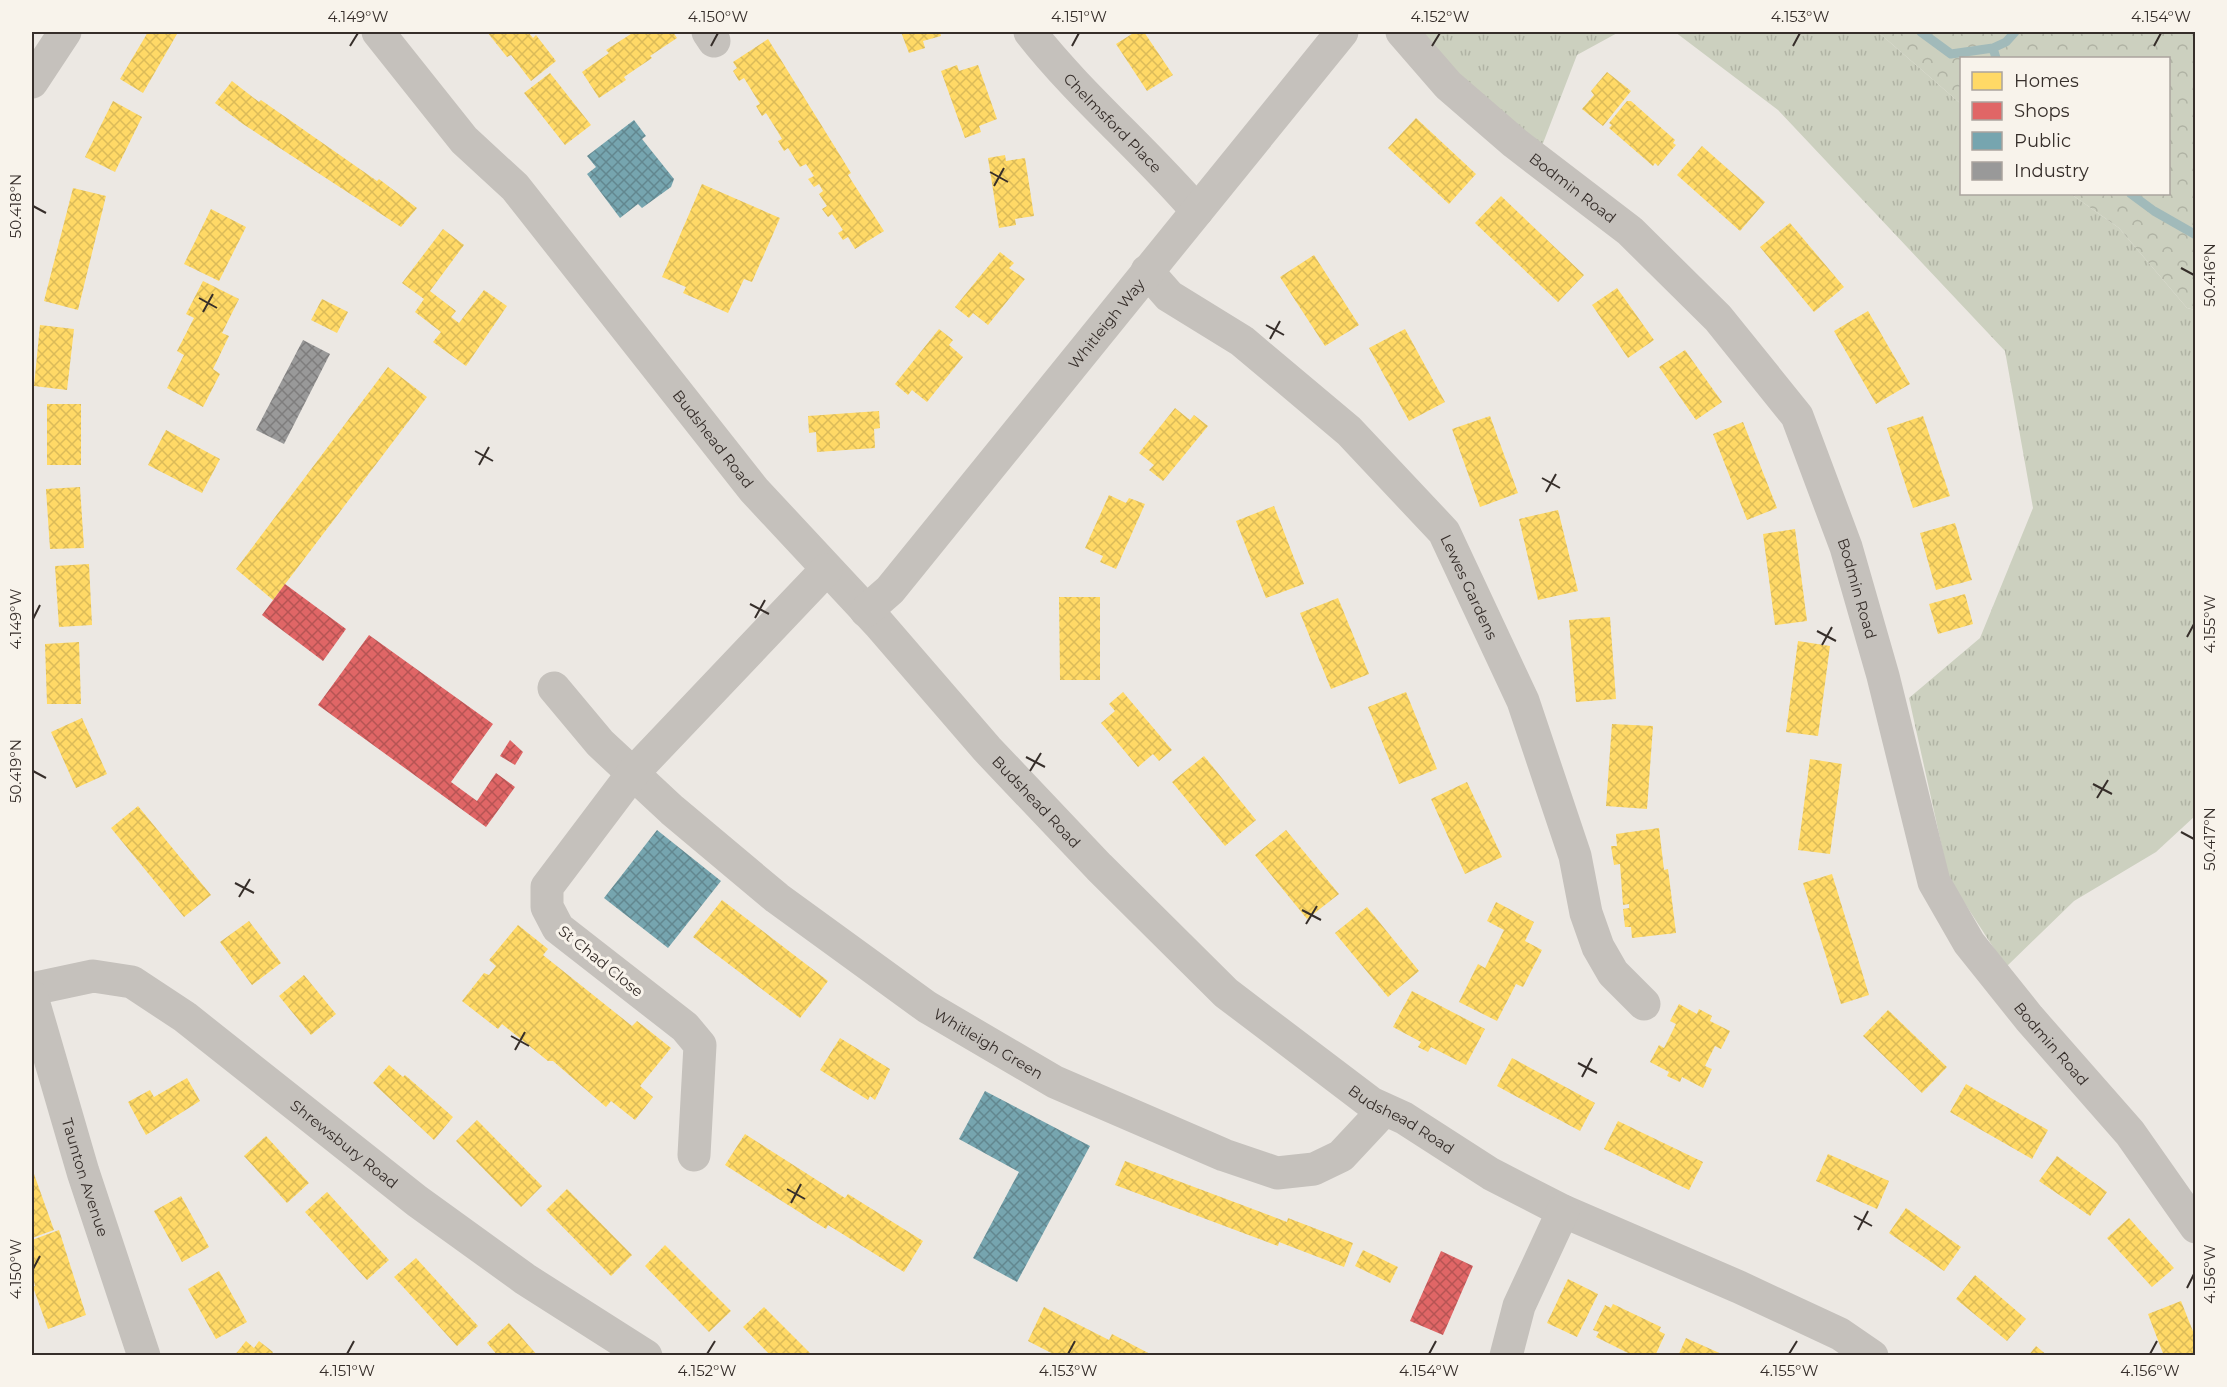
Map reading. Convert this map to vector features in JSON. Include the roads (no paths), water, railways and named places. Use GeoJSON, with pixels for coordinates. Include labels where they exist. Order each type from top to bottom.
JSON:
{"type":"FeatureCollection","features":[{"type":"Feature","properties":{"kind":"street"},"geometry":{"type":"LineString","coordinates":[[32,82],[65,32]]}},
{"type":"Feature","properties":{"kind":"street","name":"Budshead Road"},"geometry":{"type":"LineString","coordinates":[[378,32],[464,141],[515,187],[754,490],[866,611],[987,749],[1099,867],[1226,993],[1371,1103],[1404,1118],[1491,1174],[1563,1210],[1840,1334],[1872,1356]]}},
{"type":"Feature","properties":{"kind":"street","name":"Chelmsford Place"},"geometry":{"type":"LineString","coordinates":[[1030,32],[1047,53],[1159,166],[1197,212]]}},
{"type":"Feature","properties":{"kind":"street","name":"Whitleigh Way"},"geometry":{"type":"LineString","coordinates":[[866,611],[890,590],[1197,212],[1304,75],[1342,32]]}},
{"type":"Feature","properties":{"kind":"street","name":"Bodmin Road"},"geometry":{"type":"LineString","coordinates":[[1402,32],[1448,85],[1515,143],[1630,231],[1718,318],[1797,416],[1846,547],[1883,676],[1934,882],[1969,943],[2034,1024],[2130,1133],[2196,1227]]}},
{"type":"Feature","properties":{"kind":"street","name":"Lewes Gardens"},"geometry":{"type":"LineString","coordinates":[[1147,271],[1169,296],[1242,340],[1349,431],[1444,532],[1523,701],[1575,856],[1586,913],[1598,947],[1612,973],[1644,1004]]}},
{"type":"Feature","properties":{"kind":"street"},"geometry":{"type":"LineString","coordinates":[[633,773],[826,570]]}},
{"type":"Feature","properties":{"kind":"street","name":"Whitleigh Green"},"geometry":{"type":"LineString","coordinates":[[554,688],[600,743],[672,810],[786,905],[927,1007],[1055,1082],[1224,1155],[1277,1173],[1314,1169],[1341,1156],[1384,1110]]}},
{"type":"Feature","properties":{"kind":"street","name":"St Chad Close"},"geometry":{"type":"LineString","coordinates":[[633,773],[547,887],[547,907],[558,928],[685,1028],[700,1045],[694,1155]]}},
{"type":"Feature","properties":{"kind":"street","name":"Shrewsbury Road"},"geometry":{"type":"LineString","coordinates":[[32,989],[93,976],[132,982],[185,1017],[435,1215],[525,1279],[646,1356]]}},
{"type":"Feature","properties":{"kind":"street","name":"Taunton Avenue"},"geometry":{"type":"LineString","coordinates":[[32,997],[83,1172],[144,1356]]}},
{"type":"Feature","properties":{"kind":"street"},"geometry":{"type":"LineString","coordinates":[[1506,1356],[1519,1306],[1563,1210]]}},
{"type":"Feature","properties":{"kind":"waterway"},"geometry":{"type":"LineString","coordinates":[[1921,32],[1951,54],[1993,48],[1996,57]]}},
{"type":"Feature","properties":{"kind":"waterway"},"geometry":{"type":"LineString","coordinates":[[1993,48],[2006,42],[2015,32]]}},
{"type":"Feature","properties":{"kind":"waterway"},"geometry":{"type":"LineString","coordinates":[[2132,195],[2154,211],[2196,235]]}}]}
